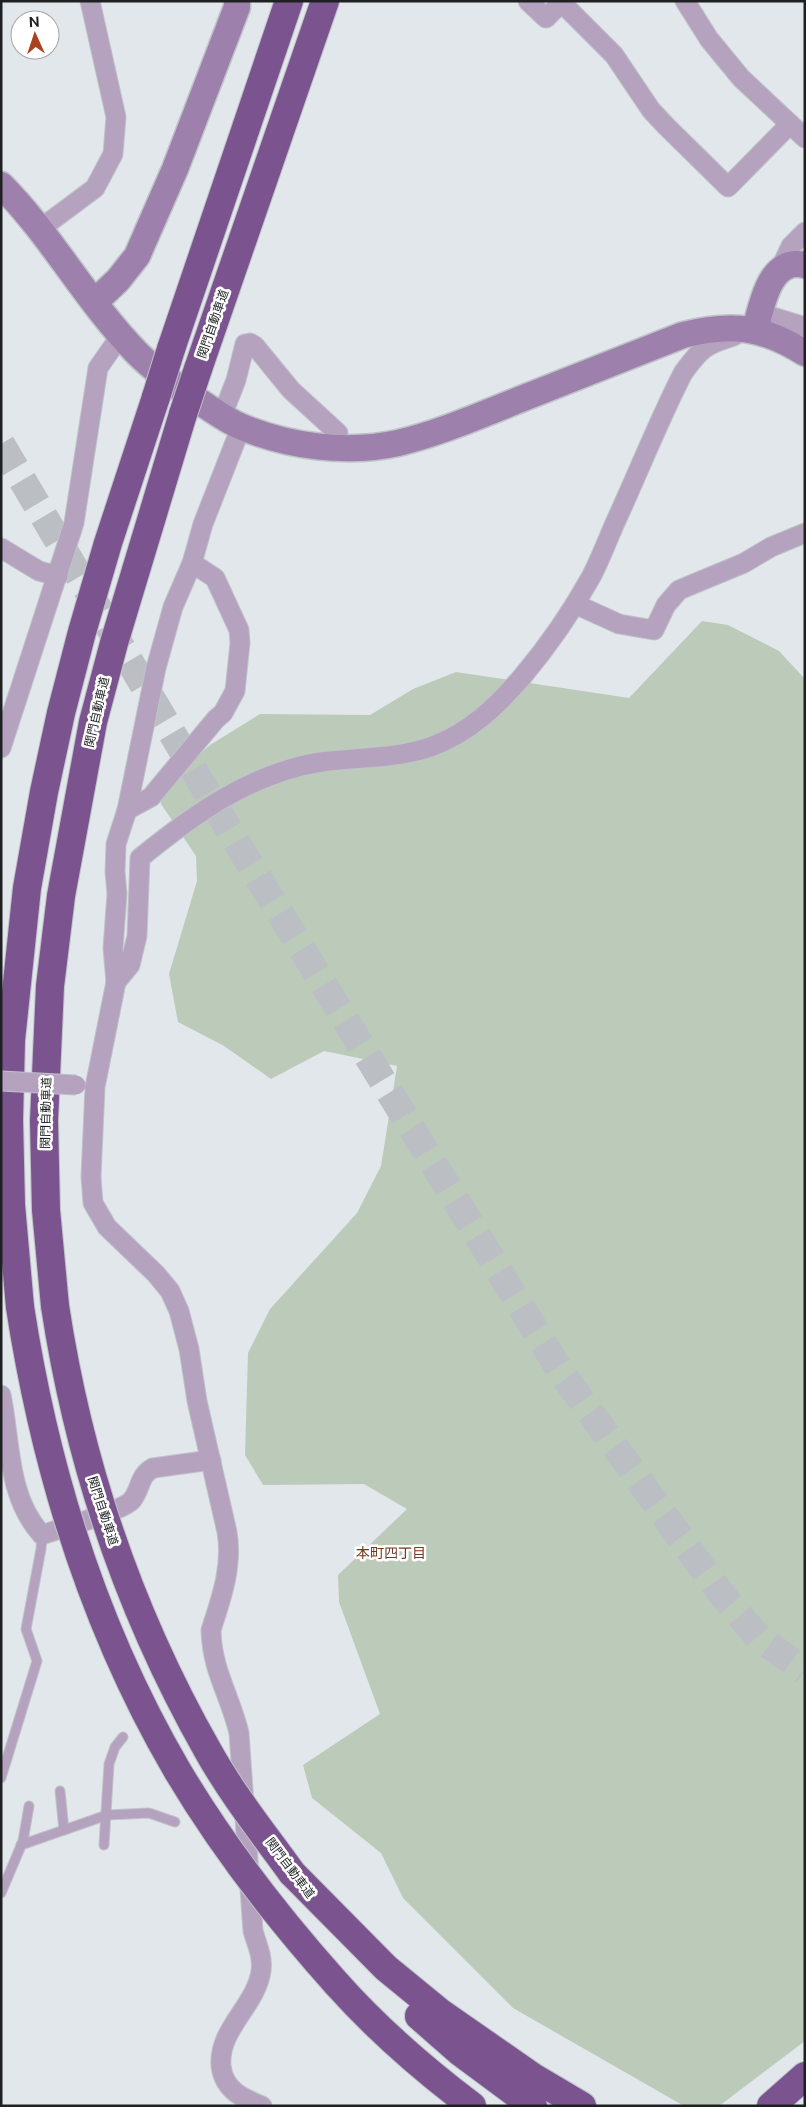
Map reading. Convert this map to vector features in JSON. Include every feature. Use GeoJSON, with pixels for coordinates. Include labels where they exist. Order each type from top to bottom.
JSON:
{"type":"FeatureCollection","features":[{"type":"Feature","properties":{"kind":"highway"},"geometry":{"type":"LineString","coordinates":[[289,1],[171,349],[108,543],[82,632],[52,757],[27,888],[11,1040],[8,1120],[11,1205],[20,1307],[29,1361],[42,1426],[59,1491],[85,1570],[105,1622],[144,1708],[177,1770],[218,1834],[262,1893],[336,1983],[395,2043],[472,2106]]}},
{"type":"Feature","properties":{"kind":"highway","name":"関門自動車道"},"geometry":{"type":"LineString","coordinates":[[325,1],[183,414],[119,625],[94,722],[61,896],[50,986],[44,1121],[46,1210],[55,1306],[76,1420],[90,1473],[144,1625],[174,1689],[209,1753],[292,1873],[350,1944],[418,2016],[460,2052],[533,2106]]}},
{"type":"Feature","properties":{"kind":"highway"},"geometry":{"type":"LineString","coordinates":[[292,1873],[386,1968],[441,2013],[533,2077],[582,2106]]}},
{"type":"Feature","properties":{"kind":"highway"},"geometry":{"type":"LineString","coordinates":[[771,2106],[805,2076]]}},
{"type":"Feature","properties":{"kind":"street"},"geometry":{"type":"LineString","coordinates":[[40,229],[95,188],[113,154],[116,117],[90,1]]}},
{"type":"Feature","properties":{"kind":"street"},"geometry":{"type":"LineString","coordinates":[[95,302],[118,280],[137,256],[175,169],[237,7],[237,1]]}},
{"type":"Feature","properties":{"kind":"street"},"geometry":{"type":"LineString","coordinates":[[528,1],[546,18],[563,2],[614,55],[651,110],[728,187],[790,124]]}},
{"type":"Feature","properties":{"kind":"street"},"geometry":{"type":"LineString","coordinates":[[685,1],[725,60],[741,78],[805,138]]}},
{"type":"Feature","properties":{"kind":"street"},"geometry":{"type":"LineString","coordinates":[[1,185],[40,229],[107,320],[136,352],[164,378],[232,421],[267,436],[322,447],[378,446],[397,443],[455,425],[683,335],[758,321],[805,327]]}},
{"type":"Feature","properties":{"kind":"street"},"geometry":{"type":"LineString","coordinates":[[758,321],[765,294],[772,279],[794,266],[791,246],[805,232]]}},
{"type":"Feature","properties":{"kind":"street"},"geometry":{"type":"LineString","coordinates":[[758,321],[781,341],[805,354]]}},
{"type":"Feature","properties":{"kind":"street"},"geometry":{"type":"LineString","coordinates":[[116,982],[130,965],[137,936],[140,858],[187,820],[211,804],[271,775],[320,762],[412,752],[453,737],[488,713],[545,650],[592,575],[668,403],[683,373],[696,354],[709,344],[758,321]]}},
{"type":"Feature","properties":{"kind":"street"},"geometry":{"type":"LineString","coordinates":[[1,748],[74,524],[98,368],[121,335]]}},
{"type":"Feature","properties":{"kind":"street"},"geometry":{"type":"LineString","coordinates":[[262,2106],[238,2094],[225,2083],[221,2052],[224,2043],[258,1986],[262,1963],[261,1949],[253,1930],[240,1733],[213,1659],[211,1639],[211,1630],[227,1575],[229,1543],[197,1401],[189,1349],[179,1311],[170,1291],[156,1274],[107,1227],[93,1204],[91,1141],[95,1087],[116,982],[113,948],[117,894],[116,844],[127,810],[156,668],[174,607],[192,563],[232,421],[236,380],[246,344],[250,343],[255,346],[291,390],[338,433]]}},
{"type":"Feature","properties":{"kind":"street"},"geometry":{"type":"LineString","coordinates":[[575,604],[619,624],[654,630],[666,605],[679,590],[744,563],[771,547],[805,533]]}},
{"type":"Feature","properties":{"kind":"street"},"geometry":{"type":"LineString","coordinates":[[1,548],[39,571],[58,576]]}},
{"type":"Feature","properties":{"kind":"street"},"geometry":{"type":"LineString","coordinates":[[127,810],[152,797],[216,719],[224,713],[235,691],[240,650],[239,630],[215,578],[192,563]]}},
{"type":"Feature","properties":{"kind":"street"},"geometry":{"type":"LineString","coordinates":[[1,1081],[95,1087]]}},
{"type":"Feature","properties":{"kind":"street"},"geometry":{"type":"LineString","coordinates":[[1,1395],[18,1495],[30,1522],[42,1535],[120,1507],[132,1500],[143,1477],[147,1471],[153,1468],[211,1460]]}},
{"type":"Feature","properties":{"kind":"lane"},"geometry":{"type":"LineString","coordinates":[[1,1778],[37,1661],[26,1629],[42,1535]]}},
{"type":"Feature","properties":{"kind":"lane"},"geometry":{"type":"LineString","coordinates":[[104,1845],[109,1764],[115,1747],[123,1737]]}},
{"type":"Feature","properties":{"kind":"lane"},"geometry":{"type":"LineString","coordinates":[[60,1791],[64,1830]]}},
{"type":"Feature","properties":{"kind":"lane"},"geometry":{"type":"LineString","coordinates":[[1,1893],[21,1845],[29,1806]]}},
{"type":"Feature","properties":{"kind":"lane"},"geometry":{"type":"LineString","coordinates":[[21,1845],[106,1815],[149,1813],[174,1822]]}},
{"type":"Feature","properties":{"kind":"green space"},"geometry":{"type":"Polygon","coordinates":[[[702,621],[728,625],[779,651],[805,679],[805,2041],[719,2106],[684,2106],[513,2008],[403,1898],[381,1853],[312,1798],[303,1765],[380,1714],[339,1602],[338,1575],[407,1509],[364,1484],[263,1485],[245,1455],[248,1353],[270,1309],[357,1213],[381,1166],[397,1066],[324,1051],[271,1079],[224,1046],[178,1022],[169,974],[197,881],[196,856],[161,804],[159,791],[210,745],[260,714],[370,715],[413,689],[456,672],[629,698],[702,621]]]}},
{"type":"Feature","properties":{"kind":"tunnel"},"geometry":{"type":"LineString","coordinates":[[1,444],[237,843],[561,1372],[719,1591],[758,1637],[805,1671]]}},
{"type":"Feature","properties":{"kind":"district","name":"本町四丁目"},"geometry":{"type":"Point","coordinates":[391,1553]}}]}
